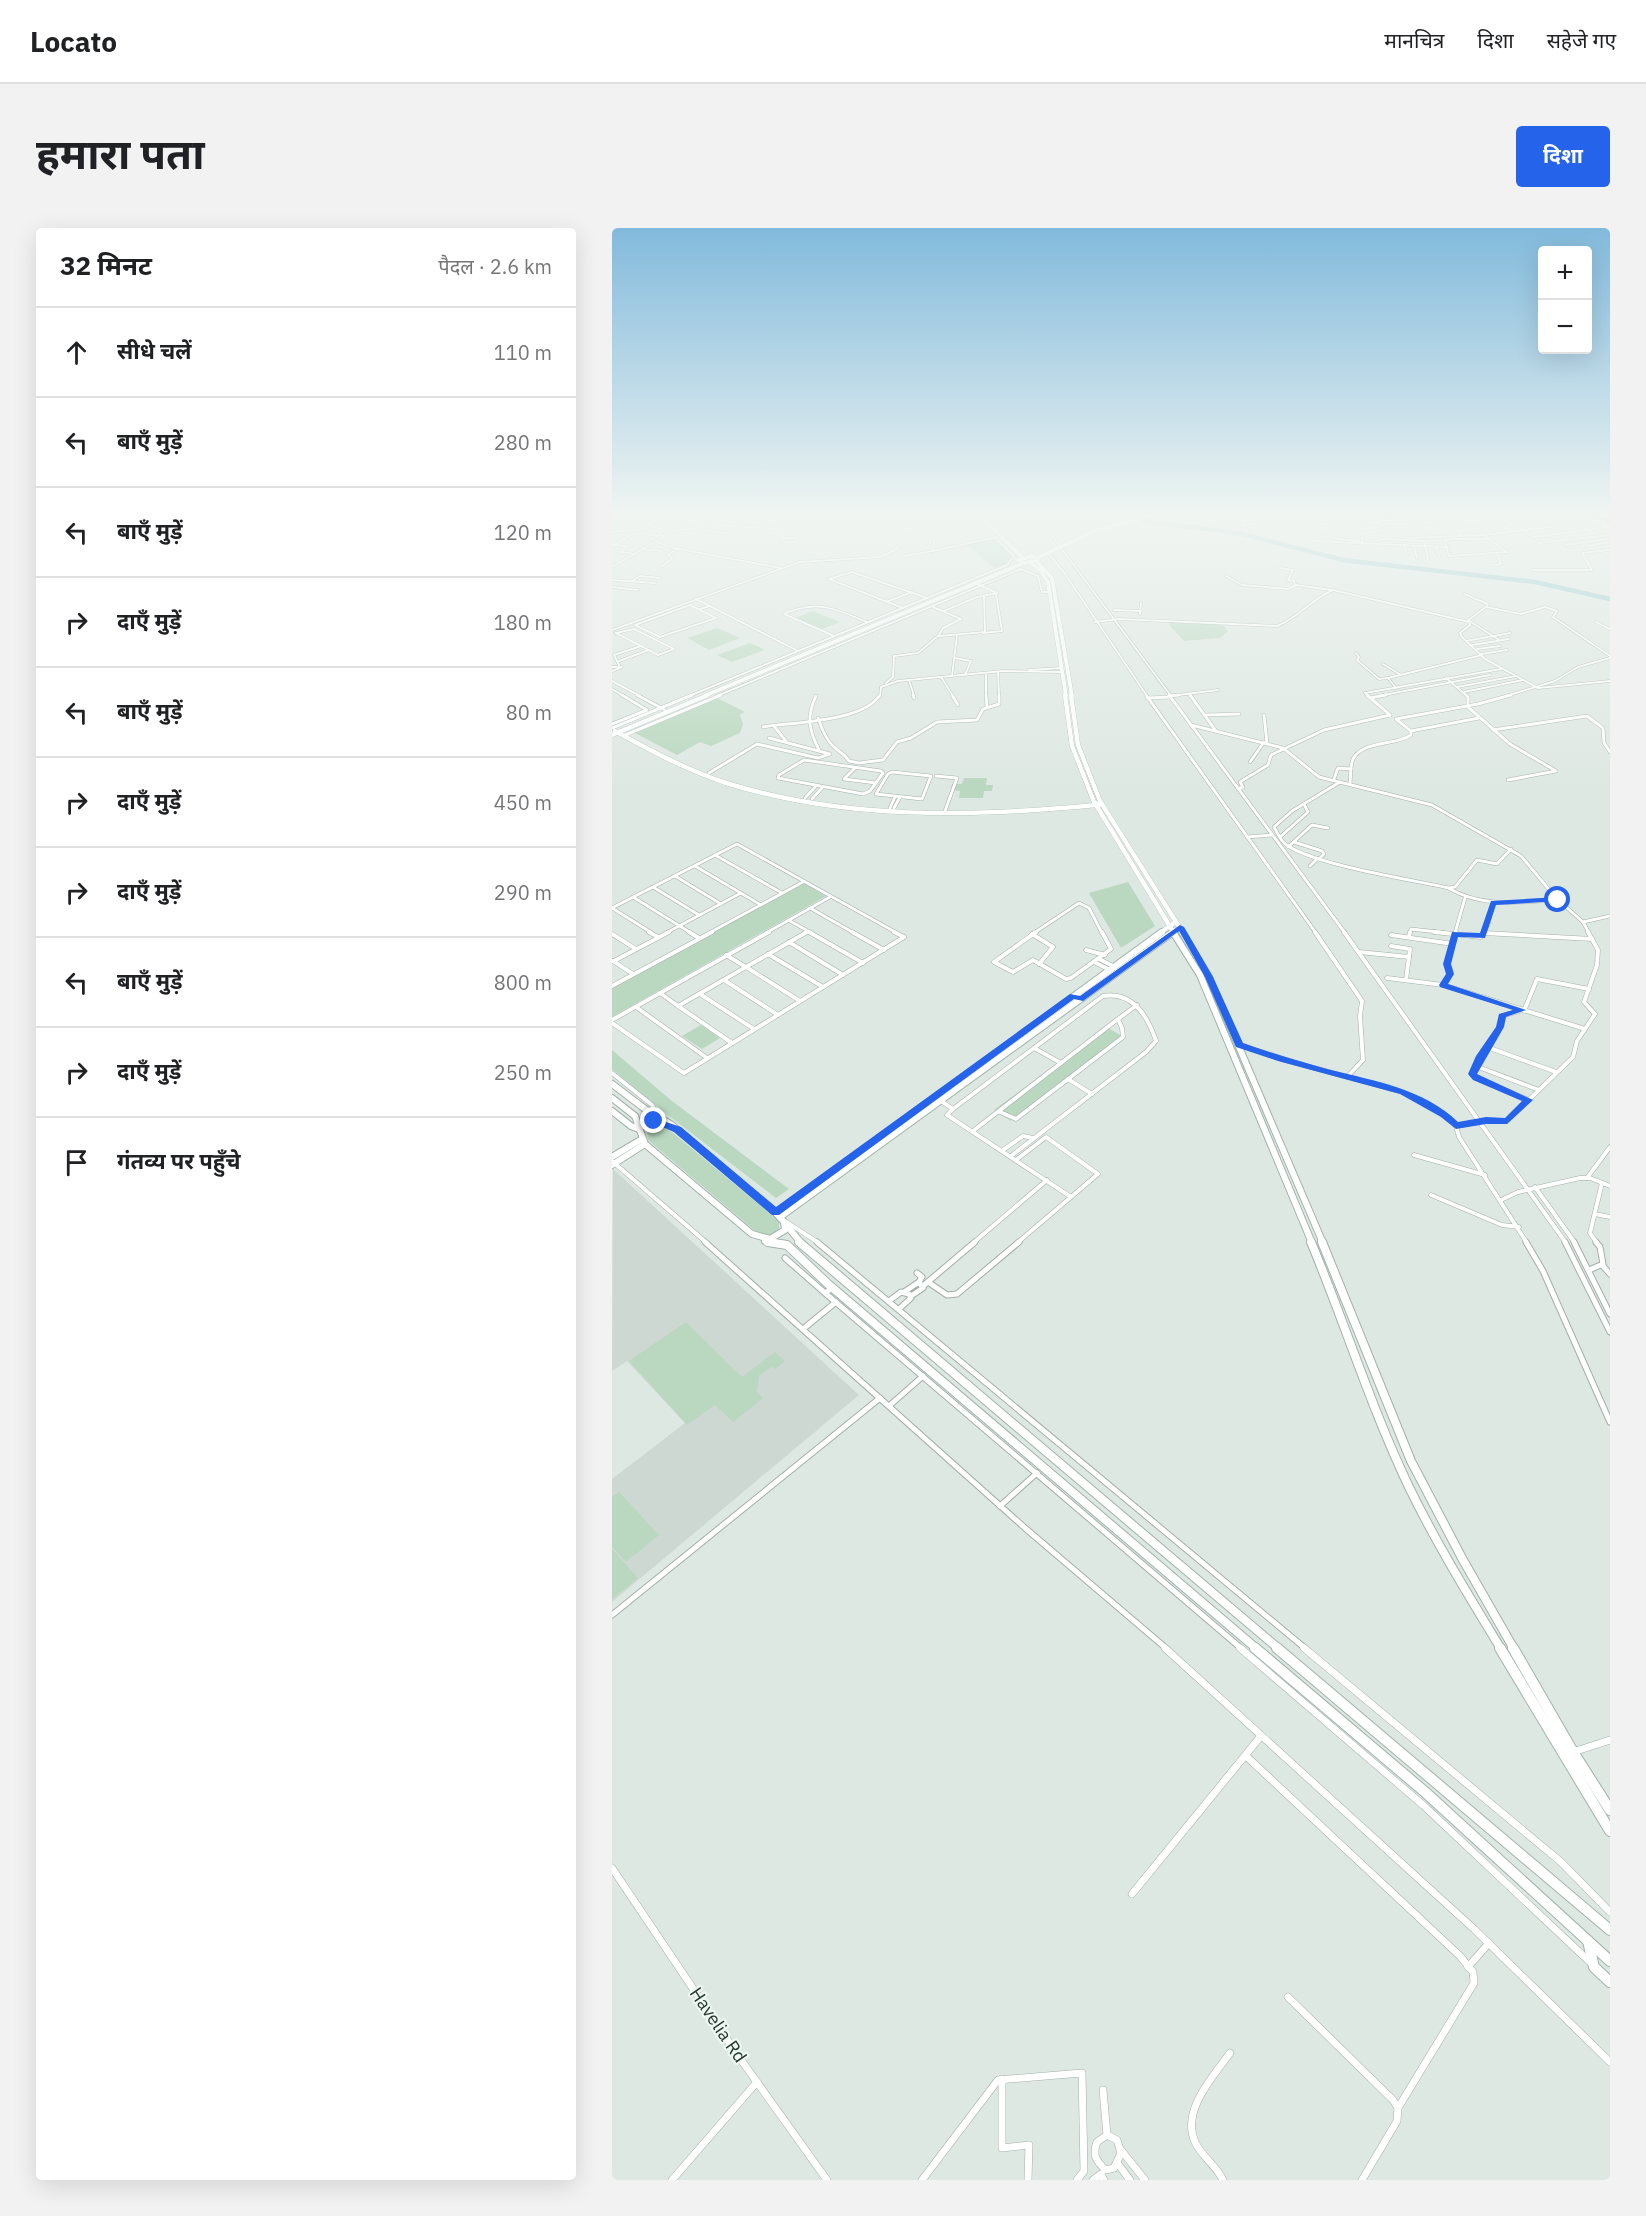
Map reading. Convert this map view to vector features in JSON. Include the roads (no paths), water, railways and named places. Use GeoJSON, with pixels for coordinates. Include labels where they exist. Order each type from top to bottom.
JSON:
{"type":"FeatureCollection","features":[{"type":"Feature","properties":{"kind":"street"},"geometry":{"type":"LineString","coordinates":[[613,631],[678,606]]}},
{"type":"Feature","properties":{"kind":"street"},"geometry":{"type":"LineString","coordinates":[[687,606],[635,625],[660,637],[716,618],[693,606]]}},
{"type":"Feature","properties":{"kind":"street"},"geometry":{"type":"LineString","coordinates":[[806,606],[784,614],[834,636]]}},
{"type":"Feature","properties":{"kind":"street"},"geometry":{"type":"LineString","coordinates":[[830,606],[867,622]]}},
{"type":"Feature","properties":{"kind":"street"},"geometry":{"type":"LineString","coordinates":[[898,606],[903,608]]}},
{"type":"Feature","properties":{"kind":"street"},"geometry":{"type":"LineString","coordinates":[[778,669],[834,636],[908,606]]}},
{"type":"Feature","properties":{"kind":"street"},"geometry":{"type":"LineString","coordinates":[[702,610],[712,607],[803,653],[915,606]]}},
{"type":"Feature","properties":{"kind":"street"},"geometry":{"type":"LineString","coordinates":[[617,731],[663,709],[925,606]]}},
{"type":"Feature","properties":{"kind":"street"},"geometry":{"type":"LineString","coordinates":[[944,611],[957,606]]}},
{"type":"Feature","properties":{"kind":"street"},"geometry":{"type":"LineString","coordinates":[[982,633],[985,632],[984,606]]}},
{"type":"Feature","properties":{"kind":"street"},"geometry":{"type":"LineString","coordinates":[[939,636],[1002,631],[998,606]]}},
{"type":"Feature","properties":{"kind":"street"},"geometry":{"type":"LineString","coordinates":[[1050,606],[1072,746],[1098,803],[1130,846],[1200,975],[1263,1131],[1319,1259],[1379,1418],[1409,1487],[1457,1576],[1610,1832]]}},
{"type":"Feature","properties":{"kind":"street"},"geometry":{"type":"LineString","coordinates":[[1055,606],[1061,670]]}},
{"type":"Feature","properties":{"kind":"street"},"geometry":{"type":"LineString","coordinates":[[1085,606],[1147,698],[1361,998],[1363,1060],[1347,1077]]}},
{"type":"Feature","properties":{"kind":"street"},"geometry":{"type":"LineString","coordinates":[[1104,606],[1482,1121],[1576,1245],[1610,1314]]}},
{"type":"Feature","properties":{"kind":"street"},"geometry":{"type":"LineString","coordinates":[[1140,620],[1141,606]]}},
{"type":"Feature","properties":{"kind":"street"},"geometry":{"type":"LineString","coordinates":[[1095,622],[1114,619],[1277,626],[1289,622],[1310,606]]}},
{"type":"Feature","properties":{"kind":"street"},"geometry":{"type":"LineString","coordinates":[[1402,606],[1474,622],[1499,640]]}},
{"type":"Feature","properties":{"kind":"street"},"geometry":{"type":"LineString","coordinates":[[617,731],[933,607],[961,620],[943,628],[939,636],[916,654],[894,656],[892,677],[880,689],[880,697],[869,705],[846,714],[763,727]]}},
{"type":"Feature","properties":{"kind":"street"},"geometry":{"type":"LineString","coordinates":[[1467,621],[1486,607],[1520,614],[1545,607],[1556,610],[1553,617],[1610,657]]}},
{"type":"Feature","properties":{"kind":"street"},"geometry":{"type":"LineString","coordinates":[[1114,610],[1141,611]]}},
{"type":"Feature","properties":{"kind":"street"},"geometry":{"type":"LineString","coordinates":[[1467,621],[1470,625],[1460,634],[1466,641],[1481,655],[1535,688],[1610,681]]}},
{"type":"Feature","properties":{"kind":"street"},"geometry":{"type":"LineString","coordinates":[[1596,622],[1610,629]]}},
{"type":"Feature","properties":{"kind":"street"},"geometry":{"type":"LineString","coordinates":[[634,629],[674,649],[658,655],[613,631],[634,629]]}},
{"type":"Feature","properties":{"kind":"street"},"geometry":{"type":"LineString","coordinates":[[1466,641],[1510,633]]}},
{"type":"Feature","properties":{"kind":"street"},"geometry":{"type":"LineString","coordinates":[[952,676],[957,635]]}},
{"type":"Feature","properties":{"kind":"street"},"geometry":{"type":"LineString","coordinates":[[1472,645],[1509,639]]}},
{"type":"Feature","properties":{"kind":"street"},"geometry":{"type":"LineString","coordinates":[[619,663],[614,656],[641,646]]}},
{"type":"Feature","properties":{"kind":"street"},"geometry":{"type":"LineString","coordinates":[[1477,650],[1500,646]]}},
{"type":"Feature","properties":{"kind":"street"},"geometry":{"type":"LineString","coordinates":[[612,669],[619,663],[649,650]]}},
{"type":"Feature","properties":{"kind":"street"},"geometry":{"type":"LineString","coordinates":[[1356,653],[1359,657],[1357,660],[1378,678],[1388,678],[1507,650]]}},
{"type":"Feature","properties":{"kind":"street"},"geometry":{"type":"LineString","coordinates":[[1396,719],[1535,688],[1550,683],[1580,667],[1610,657]]}},
{"type":"Feature","properties":{"kind":"street"},"geometry":{"type":"LineString","coordinates":[[955,658],[971,662],[965,675]]}},
{"type":"Feature","properties":{"kind":"street"},"geometry":{"type":"LineString","coordinates":[[1383,664],[1401,675]]}},
{"type":"Feature","properties":{"kind":"street"},"geometry":{"type":"LineString","coordinates":[[1479,718],[1411,731],[1365,693],[1502,668]]}},
{"type":"Feature","properties":{"kind":"street"},"geometry":{"type":"LineString","coordinates":[[884,685],[909,680],[986,675],[998,672],[1061,670]]}},
{"type":"Feature","properties":{"kind":"street"},"geometry":{"type":"LineString","coordinates":[[1485,671],[1497,680]]}},
{"type":"Feature","properties":{"kind":"street"},"geometry":{"type":"LineString","coordinates":[[818,718],[827,739],[849,761],[859,763],[885,759],[898,742],[911,738],[937,722],[977,720],[983,709],[999,704],[998,672]]}},
{"type":"Feature","properties":{"kind":"street"},"geometry":{"type":"LineString","coordinates":[[1410,673],[1423,682]]}},
{"type":"Feature","properties":{"kind":"street"},"geometry":{"type":"LineString","coordinates":[[1467,674],[1480,683]]}},
{"type":"Feature","properties":{"kind":"street"},"geometry":{"type":"LineString","coordinates":[[986,675],[987,707]]}},
{"type":"Feature","properties":{"kind":"street"},"geometry":{"type":"LineString","coordinates":[[1370,698],[1490,675]]}},
{"type":"Feature","properties":{"kind":"street"},"geometry":{"type":"LineString","coordinates":[[1457,687],[1516,676]]}},
{"type":"Feature","properties":{"kind":"street"},"geometry":{"type":"LineString","coordinates":[[941,677],[958,705]]}},
{"type":"Feature","properties":{"kind":"street"},"geometry":{"type":"LineString","coordinates":[[1388,678],[1396,688]]}},
{"type":"Feature","properties":{"kind":"street"},"geometry":{"type":"LineString","coordinates":[[1446,678],[1468,698],[1467,705]]}},
{"type":"Feature","properties":{"kind":"street"},"geometry":{"type":"LineString","coordinates":[[909,680],[914,698]]}},
{"type":"Feature","properties":{"kind":"street"},"geometry":{"type":"LineString","coordinates":[[1463,692],[1522,680]]}},
{"type":"Feature","properties":{"kind":"street"},"geometry":{"type":"LineString","coordinates":[[612,681],[663,709]]}},
{"type":"Feature","properties":{"kind":"street"},"geometry":{"type":"LineString","coordinates":[[612,689],[647,710],[623,722],[617,731]]}},
{"type":"Feature","properties":{"kind":"street"},"geometry":{"type":"LineString","coordinates":[[1147,698],[1218,690]]}},
{"type":"Feature","properties":{"kind":"street"},"geometry":{"type":"LineString","coordinates":[[1189,693],[1193,702],[1216,730]]}},
{"type":"Feature","properties":{"kind":"street"},"geometry":{"type":"LineString","coordinates":[[816,696],[809,708],[807,720],[819,750]]}},
{"type":"Feature","properties":{"kind":"street"},"geometry":{"type":"LineString","coordinates":[[1467,705],[1510,744],[1556,771],[1508,780]]}},
{"type":"Feature","properties":{"kind":"street"},"geometry":{"type":"LineString","coordinates":[[623,722],[663,709]]}},
{"type":"Feature","properties":{"kind":"street"},"geometry":{"type":"LineString","coordinates":[[1206,715],[1239,714]]}},
{"type":"Feature","properties":{"kind":"street"},"geometry":{"type":"LineString","coordinates":[[1238,789],[1243,787],[1240,782],[1267,766],[1271,755],[1283,748],[1324,730],[1390,715]]}},
{"type":"Feature","properties":{"kind":"street"},"geometry":{"type":"LineString","coordinates":[[1493,730],[1585,715],[1603,728],[1610,728]]}},
{"type":"Feature","properties":{"kind":"street"},"geometry":{"type":"LineString","coordinates":[[1250,762],[1265,742],[1264,716]]}},
{"type":"Feature","properties":{"kind":"street"},"geometry":{"type":"LineString","coordinates":[[773,725],[786,741]]}},
{"type":"Feature","properties":{"kind":"street"},"geometry":{"type":"LineString","coordinates":[[1191,725],[1283,748],[1317,776],[1432,805],[1521,856],[1558,900],[1583,922],[1598,950],[1597,965],[1585,1004],[1595,1014],[1576,1044],[1573,1057],[1507,1121],[1482,1121],[1456,1126]]}},
{"type":"Feature","properties":{"kind":"street"},"geometry":{"type":"LineString","coordinates":[[1603,728],[1604,743],[1610,752]]}},
{"type":"Feature","properties":{"kind":"street"},"geometry":{"type":"LineString","coordinates":[[617,731],[663,759],[710,778],[771,794],[838,807],[955,814],[1036,812],[1098,803]]}},
{"type":"Feature","properties":{"kind":"street"},"geometry":{"type":"LineString","coordinates":[[617,731],[675,760],[709,773],[743,784],[805,798],[892,808],[945,811],[1049,808],[1098,803]]}},
{"type":"Feature","properties":{"kind":"street"},"geometry":{"type":"LineString","coordinates":[[1350,783],[1353,758],[1361,751],[1407,738],[1411,735],[1411,731]]}},
{"type":"Feature","properties":{"kind":"street"},"geometry":{"type":"LineString","coordinates":[[709,773],[757,744],[818,758],[830,754],[769,738]]}},
{"type":"Feature","properties":{"kind":"street"},"geometry":{"type":"LineString","coordinates":[[802,760],[882,772],[876,783],[866,794],[815,787],[779,779],[778,776],[802,760]]}},
{"type":"Feature","properties":{"kind":"street"},"geometry":{"type":"LineString","coordinates":[[833,790],[855,768]]}},
{"type":"Feature","properties":{"kind":"street"},"geometry":{"type":"LineString","coordinates":[[1334,780],[1338,768],[1352,769]]}},
{"type":"Feature","properties":{"kind":"street"},"geometry":{"type":"LineString","coordinates":[[889,773],[931,776],[922,799],[898,797],[876,794],[889,773]]}},
{"type":"Feature","properties":{"kind":"street"},"geometry":{"type":"LineString","coordinates":[[936,776],[957,778],[945,811]]}},
{"type":"Feature","properties":{"kind":"street"},"geometry":{"type":"LineString","coordinates":[[844,779],[876,783]]}},
{"type":"Feature","properties":{"kind":"street"},"geometry":{"type":"LineString","coordinates":[[1341,781],[1304,804],[1274,827],[1288,847],[1319,858],[1449,888],[1465,897],[1493,903],[1558,900]]}},
{"type":"Feature","properties":{"kind":"street"},"geometry":{"type":"LineString","coordinates":[[805,798],[815,787]]}},
{"type":"Feature","properties":{"kind":"street"},"geometry":{"type":"LineString","coordinates":[[812,799],[822,788]]}},
{"type":"Feature","properties":{"kind":"street"},"geometry":{"type":"LineString","coordinates":[[892,808],[898,797]]}},
{"type":"Feature","properties":{"kind":"street"},"geometry":{"type":"LineString","coordinates":[[1280,837],[1307,813],[1304,804]]}},
{"type":"Feature","properties":{"kind":"street"},"geometry":{"type":"LineString","coordinates":[[1288,847],[1312,825],[1328,828]]}},
{"type":"Feature","properties":{"kind":"street"},"geometry":{"type":"LineString","coordinates":[[1247,837],[1272,835]]}},
{"type":"Feature","properties":{"kind":"street"},"geometry":{"type":"LineString","coordinates":[[1294,842],[1322,851],[1324,854],[1310,866]]}},
{"type":"Feature","properties":{"kind":"street"},"geometry":{"type":"LineString","coordinates":[[612,908],[738,844],[904,937],[684,1073],[612,1021],[830,897]]}},
{"type":"Feature","properties":{"kind":"street"},"geometry":{"type":"LineString","coordinates":[[1449,888],[1455,887],[1477,860],[1497,864],[1510,849]]}},
{"type":"Feature","properties":{"kind":"street"},"geometry":{"type":"LineString","coordinates":[[716,855],[782,893]]}},
{"type":"Feature","properties":{"kind":"street"},"geometry":{"type":"LineString","coordinates":[[695,866],[761,905]]}},
{"type":"Feature","properties":{"kind":"street"},"geometry":{"type":"LineString","coordinates":[[675,876],[721,903]]}},
{"type":"Feature","properties":{"kind":"street"},"geometry":{"type":"LineString","coordinates":[[612,986],[803,882]]}},
{"type":"Feature","properties":{"kind":"street"},"geometry":{"type":"LineString","coordinates":[[653,887],[699,915]]}},
{"type":"Feature","properties":{"kind":"street"},"geometry":{"type":"LineString","coordinates":[[633,974],[613,960],[741,893]]}},
{"type":"Feature","properties":{"kind":"street"},"geometry":{"type":"LineString","coordinates":[[633,897],[699,938]]}},
{"type":"Feature","properties":{"kind":"street"},"geometry":{"type":"LineString","coordinates":[[1443,985],[1450,974],[1447,966],[1465,897]]}},
{"type":"Feature","properties":{"kind":"street"},"geometry":{"type":"LineString","coordinates":[[1083,903],[1089,908],[1111,949],[1069,979],[1031,961],[1012,972],[994,961],[1032,934],[1083,903]]}},
{"type":"Feature","properties":{"kind":"street"},"geometry":{"type":"LineString","coordinates":[[1409,937],[1412,929],[1479,938],[1484,933],[1493,903]]}},
{"type":"Feature","properties":{"kind":"street"},"geometry":{"type":"LineString","coordinates":[[612,908],[658,937]]}},
{"type":"Feature","properties":{"kind":"street"},"geometry":{"type":"LineString","coordinates":[[810,908],[884,950]]}},
{"type":"Feature","properties":{"kind":"street"},"geometry":{"type":"LineString","coordinates":[[1583,922],[1610,916]]}},
{"type":"Feature","properties":{"kind":"street"},"geometry":{"type":"LineString","coordinates":[[788,920],[863,963]]}},
{"type":"Feature","properties":{"kind":"street"},"geometry":{"type":"LineString","coordinates":[[780,1218],[1111,968],[1175,927]]}},
{"type":"Feature","properties":{"kind":"street"},"geometry":{"type":"LineString","coordinates":[[780,1218],[1175,927]]}},
{"type":"Feature","properties":{"kind":"street"},"geometry":{"type":"LineString","coordinates":[[1175,927],[1209,977],[1340,1283],[1411,1461],[1463,1560],[1573,1752],[1610,1810]]}},
{"type":"Feature","properties":{"kind":"street"},"geometry":{"type":"LineString","coordinates":[[678,1006],[808,931]]}},
{"type":"Feature","properties":{"kind":"street"},"geometry":{"type":"LineString","coordinates":[[1484,933],[1592,939]]}},
{"type":"Feature","properties":{"kind":"street"},"geometry":{"type":"LineString","coordinates":[[612,934],[636,949]]}},
{"type":"Feature","properties":{"kind":"street"},"geometry":{"type":"LineString","coordinates":[[1032,934],[1053,948],[1039,964]]}},
{"type":"Feature","properties":{"kind":"street"},"geometry":{"type":"LineString","coordinates":[[1391,935],[1453,944]]}},
{"type":"Feature","properties":{"kind":"street"},"geometry":{"type":"LineString","coordinates":[[789,942],[843,975]]}},
{"type":"Feature","properties":{"kind":"street"},"geometry":{"type":"LineString","coordinates":[[1390,946],[1409,948],[1406,980]]}},
{"type":"Feature","properties":{"kind":"street"},"geometry":{"type":"LineString","coordinates":[[1086,950],[1105,955]]}},
{"type":"Feature","properties":{"kind":"street"},"geometry":{"type":"LineString","coordinates":[[1359,952],[1409,957]]}},
{"type":"Feature","properties":{"kind":"street"},"geometry":{"type":"LineString","coordinates":[[768,954],[823,987]]}},
{"type":"Feature","properties":{"kind":"street"},"geometry":{"type":"LineString","coordinates":[[726,955],[800,1001]]}},
{"type":"Feature","properties":{"kind":"street"},"geometry":{"type":"LineString","coordinates":[[1097,960],[1111,968]]}},
{"type":"Feature","properties":{"kind":"street"},"geometry":{"type":"LineString","coordinates":[[1388,978],[1443,985],[1585,1029]]}},
{"type":"Feature","properties":{"kind":"street"},"geometry":{"type":"LineString","coordinates":[[1529,1100],[1476,1078],[1472,1074],[1500,1027],[1502,1016],[1523,1010],[1537,979],[1589,989]]}},
{"type":"Feature","properties":{"kind":"street"},"geometry":{"type":"LineString","coordinates":[[724,980],[778,1015]]}},
{"type":"Feature","properties":{"kind":"street"},"geometry":{"type":"LineString","coordinates":[[660,993],[732,1043]]}},
{"type":"Feature","properties":{"kind":"street"},"geometry":{"type":"LineString","coordinates":[[700,994],[754,1029]]}},
{"type":"Feature","properties":{"kind":"street"},"geometry":{"type":"LineString","coordinates":[[1073,996],[1080,999]]}},
{"type":"Feature","properties":{"kind":"street"},"geometry":{"type":"LineString","coordinates":[[1011,1156],[1146,1052],[1156,1041],[1148,1017],[1141,1007],[1113,996],[1103,996],[947,1115],[1071,1197]]}},
{"type":"Feature","properties":{"kind":"street"},"geometry":{"type":"LineString","coordinates":[[973,1131],[1137,1005]]}},
{"type":"Feature","properties":{"kind":"street"},"geometry":{"type":"LineString","coordinates":[[636,1006],[707,1058]]}},
{"type":"Feature","properties":{"kind":"street"},"geometry":{"type":"LineString","coordinates":[[1000,1112],[1016,1119],[1123,1037],[1123,1027],[1118,1019]]}},
{"type":"Feature","properties":{"kind":"street"},"geometry":{"type":"LineString","coordinates":[[1028,1037],[1040,1044]]}},
{"type":"Feature","properties":{"kind":"street"},"geometry":{"type":"LineString","coordinates":[[1239,1045],[1413,1096],[1444,1115],[1456,1126],[1459,1137],[1519,1227],[1543,1271],[1610,1422]]}},
{"type":"Feature","properties":{"kind":"street"},"geometry":{"type":"LineString","coordinates":[[1487,1047],[1556,1072]]}},
{"type":"Feature","properties":{"kind":"street"},"geometry":{"type":"LineString","coordinates":[[1034,1048],[1061,1064]]}},
{"type":"Feature","properties":{"kind":"street"},"geometry":{"type":"LineString","coordinates":[[1476,1066],[1539,1090]]}},
{"type":"Feature","properties":{"kind":"street"},"geometry":{"type":"LineString","coordinates":[[612,1072],[652,1105],[659,1117]]}},
{"type":"Feature","properties":{"kind":"street"},"geometry":{"type":"LineString","coordinates":[[1068,1079],[1092,1094]]}},
{"type":"Feature","properties":{"kind":"street"},"geometry":{"type":"LineString","coordinates":[[612,1084],[645,1109],[678,1129],[780,1218],[797,1240],[843,1280],[1610,1930]]}},
{"type":"Feature","properties":{"kind":"street"},"geometry":{"type":"LineString","coordinates":[[612,1098],[635,1116],[643,1142],[752,1234],[765,1241],[787,1245],[829,1290],[836,1302],[1211,1622],[1510,1883],[1610,1982]]}},
{"type":"Feature","properties":{"kind":"street"},"geometry":{"type":"LineString","coordinates":[[941,1101],[953,1109]]}},
{"type":"Feature","properties":{"kind":"street"},"geometry":{"type":"LineString","coordinates":[[612,1111],[631,1126],[639,1129]]}},
{"type":"Feature","properties":{"kind":"street"},"geometry":{"type":"LineString","coordinates":[[639,1129],[648,1121],[654,1121],[678,1129]]}},
{"type":"Feature","properties":{"kind":"street"},"geometry":{"type":"LineString","coordinates":[[1003,1150],[1023,1136],[1033,1138]]}},
{"type":"Feature","properties":{"kind":"street"},"geometry":{"type":"LineString","coordinates":[[917,1273],[922,1277],[924,1283],[947,1295],[957,1294],[1098,1172],[1046,1137],[1016,1160]]}},
{"type":"Feature","properties":{"kind":"street"},"geometry":{"type":"LineString","coordinates":[[643,1142],[613,1161],[1000,1506],[1167,1649],[1489,1943],[1610,2062]]}},
{"type":"Feature","properties":{"kind":"street"},"geometry":{"type":"LineString","coordinates":[[1587,1178],[1610,1148]]}},
{"type":"Feature","properties":{"kind":"street"},"geometry":{"type":"LineString","coordinates":[[1414,1155],[1485,1175]]}},
{"type":"Feature","properties":{"kind":"street"},"geometry":{"type":"LineString","coordinates":[[1501,1200],[1532,1188],[1587,1178],[1610,1186]]}},
{"type":"Feature","properties":{"kind":"street"},"geometry":{"type":"LineString","coordinates":[[899,1309],[924,1283],[1047,1180]]}},
{"type":"Feature","properties":{"kind":"street"},"geometry":{"type":"LineString","coordinates":[[1589,1270],[1608,1270],[1600,1247],[1590,1236],[1602,1183]]}},
{"type":"Feature","properties":{"kind":"street"},"geometry":{"type":"LineString","coordinates":[[1532,1188],[1571,1250],[1610,1332]]}},
{"type":"Feature","properties":{"kind":"street"},"geometry":{"type":"LineString","coordinates":[[1431,1195],[1502,1225],[1519,1227]]}},
{"type":"Feature","properties":{"kind":"street"},"geometry":{"type":"LineString","coordinates":[[1595,1214],[1610,1217]]}},
{"type":"Feature","properties":{"kind":"street"},"geometry":{"type":"LineString","coordinates":[[765,1241],[778,1238],[785,1230],[780,1218]]}},
{"type":"Feature","properties":{"kind":"street"},"geometry":{"type":"LineString","coordinates":[[780,1218],[808,1234],[899,1309],[1561,1862],[1610,1912]]}},
{"type":"Feature","properties":{"kind":"street"},"geometry":{"type":"LineString","coordinates":[[785,1258],[829,1290],[1425,1792],[1610,1961]]}},
{"type":"Feature","properties":{"kind":"street"},"geometry":{"type":"LineString","coordinates":[[843,1280],[854,1272]]}},
{"type":"Feature","properties":{"kind":"street"},"geometry":{"type":"LineString","coordinates":[[889,1301],[924,1283]]}},
{"type":"Feature","properties":{"kind":"street"},"geometry":{"type":"LineString","coordinates":[[904,1292],[911,1296]]}},
{"type":"Feature","properties":{"kind":"street"},"geometry":{"type":"LineString","coordinates":[[803,1329],[836,1302]]}},
{"type":"Feature","properties":{"kind":"street"},"geometry":{"type":"LineString","coordinates":[[889,1406],[923,1376]]}},
{"type":"Feature","properties":{"kind":"street"},"geometry":{"type":"LineString","coordinates":[[612,1615],[880,1398]]}},
{"type":"Feature","properties":{"kind":"street"},"geometry":{"type":"LineString","coordinates":[[1000,1506],[1037,1473]]}},
{"type":"Feature","properties":{"kind":"street"},"geometry":{"type":"LineString","coordinates":[[1132,1894],[1261,1736]]}},
{"type":"Feature","properties":{"kind":"street"},"geometry":{"type":"LineString","coordinates":[[1573,1752],[1610,1740]]}},
{"type":"Feature","properties":{"kind":"street"},"geometry":{"type":"LineString","coordinates":[[1246,1756],[1460,1956],[1473,1972],[1474,1983],[1398,2108],[1397,2121],[1362,2180]]}},
{"type":"Feature","properties":{"kind":"street","name":"Havelia Rd"},"geometry":{"type":"LineString","coordinates":[[612,1868],[757,2082],[827,2180]]}},
{"type":"Feature","properties":{"kind":"street"},"geometry":{"type":"LineString","coordinates":[[1588,1941],[1594,1967]]}},
{"type":"Feature","properties":{"kind":"street"},"geometry":{"type":"LineString","coordinates":[[1468,1967],[1489,1943]]}},
{"type":"Feature","properties":{"kind":"street"},"geometry":{"type":"LineString","coordinates":[[1288,1997],[1393,2100],[1398,2108]]}},
{"type":"Feature","properties":{"kind":"street"},"geometry":{"type":"LineString","coordinates":[[1223,2180],[1196,2143],[1191,2125],[1200,2100],[1230,2053]]}},
{"type":"Feature","properties":{"kind":"street"},"geometry":{"type":"LineString","coordinates":[[922,2180],[998,2080],[1082,2073],[1084,2171],[1077,2180]]}},
{"type":"Feature","properties":{"kind":"street"},"geometry":{"type":"LineString","coordinates":[[1002,2079],[1002,2148],[1029,2145],[1028,2180]]}},
{"type":"Feature","properties":{"kind":"street"},"geometry":{"type":"LineString","coordinates":[[672,2180],[757,2082]]}},
{"type":"Feature","properties":{"kind":"street"},"geometry":{"type":"LineString","coordinates":[[1103,2090],[1107,2135]]}},
{"type":"Feature","properties":{"kind":"street"},"geometry":{"type":"LineString","coordinates":[[1104,2175],[1096,2161],[1095,2150],[1099,2139],[1107,2135],[1116,2138],[1121,2150],[1145,2180]]}},
{"type":"Feature","properties":{"kind":"street"},"geometry":{"type":"LineString","coordinates":[[1093,2180],[1098,2174],[1104,2175],[1118,2164],[1121,2150]]}},
{"type":"Feature","properties":{"kind":"street"},"geometry":{"type":"LineString","coordinates":[[1118,2164],[1130,2180]]}}]}
